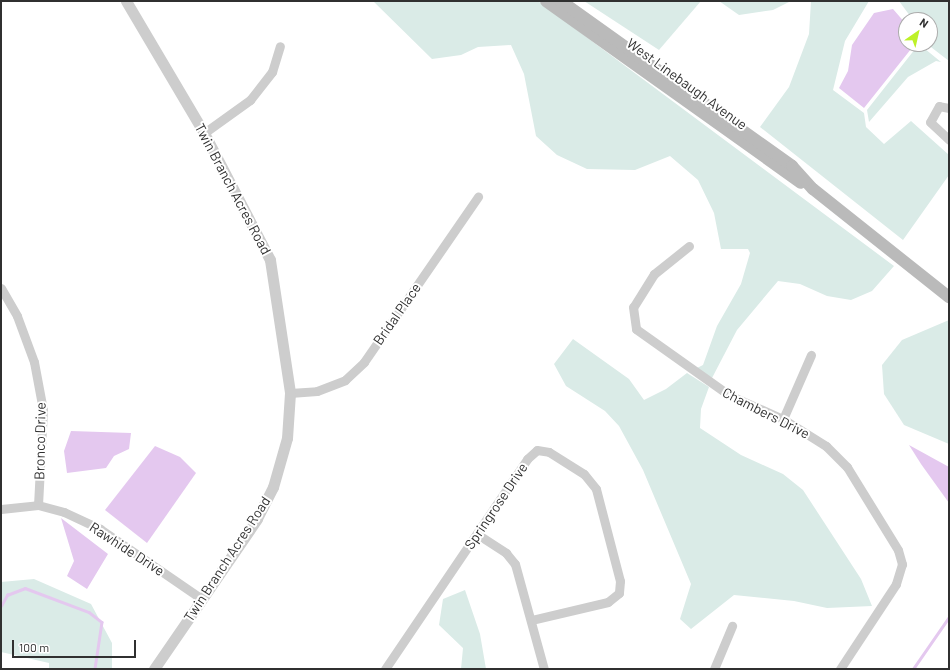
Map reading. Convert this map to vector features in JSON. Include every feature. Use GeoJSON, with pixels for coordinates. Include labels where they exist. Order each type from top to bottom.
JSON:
{"type":"FeatureCollection","features":[{"type":"Feature","properties":{"kind":"main road","name":"West Linebaugh Avenue"},"geometry":{"type":"LineString","coordinates":[[546,1],[669,83]]}},
{"type":"Feature","properties":{"kind":"main road","name":"West Linebaugh Avenue"},"geometry":{"type":"LineString","coordinates":[[561,1],[708,111],[792,166],[813,189],[949,297]]}},
{"type":"Feature","properties":{"kind":"street","name":"Twin Branch Acres Road"},"geometry":{"type":"LineString","coordinates":[[126,1],[204,133],[270,260],[290,393],[287,438],[273,487],[257,519],[154,669]]}},
{"type":"Feature","properties":{"kind":"street"},"geometry":{"type":"LineString","coordinates":[[204,133],[250,100],[272,72],[280,46]]}},
{"type":"Feature","properties":{"kind":"street"},"geometry":{"type":"LineString","coordinates":[[949,108],[939,106],[930,122],[949,140]]}},
{"type":"Feature","properties":{"kind":"street","name":"Bridal Place"},"geometry":{"type":"LineString","coordinates":[[290,393],[316,391],[345,380],[364,362],[478,197]]}},
{"type":"Feature","properties":{"kind":"street","name":"Chambers Drive"},"geometry":{"type":"LineString","coordinates":[[689,246],[654,274],[633,307],[636,329],[729,395],[783,419],[818,439],[840,459],[898,550],[902,564],[896,584],[840,669]]}},
{"type":"Feature","properties":{"kind":"street","name":"Bronco Drive"},"geometry":{"type":"LineString","coordinates":[[1,288],[17,316],[34,362],[43,410],[38,505]]}},
{"type":"Feature","properties":{"kind":"street"},"geometry":{"type":"LineString","coordinates":[[783,419],[811,355]]}},
{"type":"Feature","properties":{"kind":"street","name":"Springrose Drive"},"geometry":{"type":"LineString","coordinates":[[385,669],[527,459],[537,450],[550,452],[584,474],[596,489],[620,581],[619,593],[608,602],[532,620]]}},
{"type":"Feature","properties":{"kind":"street","name":"Rawhide Drive"},"geometry":{"type":"LineString","coordinates":[[1,509],[38,505],[64,512],[100,529],[202,599]]}},
{"type":"Feature","properties":{"kind":"street"},"geometry":{"type":"LineString","coordinates":[[477,534],[506,553],[515,564],[532,620],[544,669]]}},
{"type":"Feature","properties":{"kind":"street"},"geometry":{"type":"LineString","coordinates":[[714,669],[732,626]]}},
{"type":"Feature","properties":{"kind":"shaded area"},"geometry":{"type":"Polygon","coordinates":[[[373,1],[538,1],[894,266],[872,291],[851,300],[827,296],[800,284],[778,281],[737,330],[712,378],[697,368],[703,365],[717,326],[741,284],[750,253],[748,249],[721,249],[714,213],[698,180],[670,156],[635,170],[587,169],[557,155],[536,136],[524,74],[511,45],[478,47],[461,55],[432,59],[373,1]]]}},
{"type":"Feature","properties":{"kind":"shaded area"},"geometry":{"type":"Polygon","coordinates":[[[584,1],[701,1],[659,50],[584,1]]]}},
{"type":"Feature","properties":{"kind":"shaded area"},"geometry":{"type":"Polygon","coordinates":[[[719,1],[791,1],[773,10],[739,15],[719,1]]]}},
{"type":"Feature","properties":{"kind":"shaded area"},"geometry":{"type":"Polygon","coordinates":[[[811,1],[869,1],[845,41],[833,90],[864,113],[866,127],[884,144],[911,121],[949,155],[949,175],[903,240],[760,127],[789,87],[809,34],[811,1]]]}},
{"type":"Feature","properties":{"kind":"shaded area"},"geometry":{"type":"Polygon","coordinates":[[[899,1],[949,1],[949,61],[937,52],[938,12],[907,12],[899,1]]]}},
{"type":"Feature","properties":{"kind":"shaded area"},"geometry":{"type":"Polygon","coordinates":[[[893,9],[898,15],[898,52],[909,52],[864,108],[839,88],[848,71],[852,45],[874,13],[893,9]]]}},
{"type":"Feature","properties":{"kind":"shaded area"},"geometry":{"type":"Polygon","coordinates":[[[913,52],[929,52],[941,62],[936,61],[908,77],[869,122],[867,110],[913,52]]]}},
{"type":"Feature","properties":{"kind":"shaded area"},"geometry":{"type":"Polygon","coordinates":[[[949,320],[949,444],[904,425],[884,394],[882,365],[902,340],[949,320]]]}},
{"type":"Feature","properties":{"kind":"shaded area"},"geometry":{"type":"Polygon","coordinates":[[[573,339],[629,379],[644,400],[666,389],[687,373],[709,387],[701,409],[700,428],[741,455],[783,474],[803,490],[861,579],[872,606],[827,608],[794,601],[734,595],[691,629],[680,619],[691,584],[643,470],[619,426],[605,411],[566,386],[554,364],[573,339]]]}},
{"type":"Feature","properties":{"kind":"shaded area"},"geometry":{"type":"Polygon","coordinates":[[[71,431],[131,433],[129,449],[114,456],[106,468],[67,473],[64,451],[71,431]]]}},
{"type":"Feature","properties":{"kind":"shaded area"},"geometry":{"type":"Polygon","coordinates":[[[909,445],[949,467],[949,503],[921,464],[909,445]]]}},
{"type":"Feature","properties":{"kind":"shaded area"},"geometry":{"type":"Polygon","coordinates":[[[155,446],[180,457],[196,473],[147,543],[105,510],[155,446]]]}},
{"type":"Feature","properties":{"kind":"shaded area"},"geometry":{"type":"Polygon","coordinates":[[[61,518],[108,554],[87,589],[67,576],[74,561],[61,518]]]}},
{"type":"Feature","properties":{"kind":"shaded area"},"geometry":{"type":"Polygon","coordinates":[[[34,579],[91,604],[112,643],[112,669],[49,669],[49,663],[1,652],[1,582],[34,579]]]}},
{"type":"Feature","properties":{"kind":"shaded area"},"geometry":{"type":"Polygon","coordinates":[[[465,590],[480,634],[486,669],[461,669],[463,648],[439,625],[443,599],[465,590]]]}},
{"type":"Feature","properties":{"kind":"waterway"},"geometry":{"type":"LineString","coordinates":[[1,606],[7,595],[25,588],[89,612],[102,622],[95,669]]}},
{"type":"Feature","properties":{"kind":"waterway"},"geometry":{"type":"LineString","coordinates":[[913,669],[949,617]]}}]}
